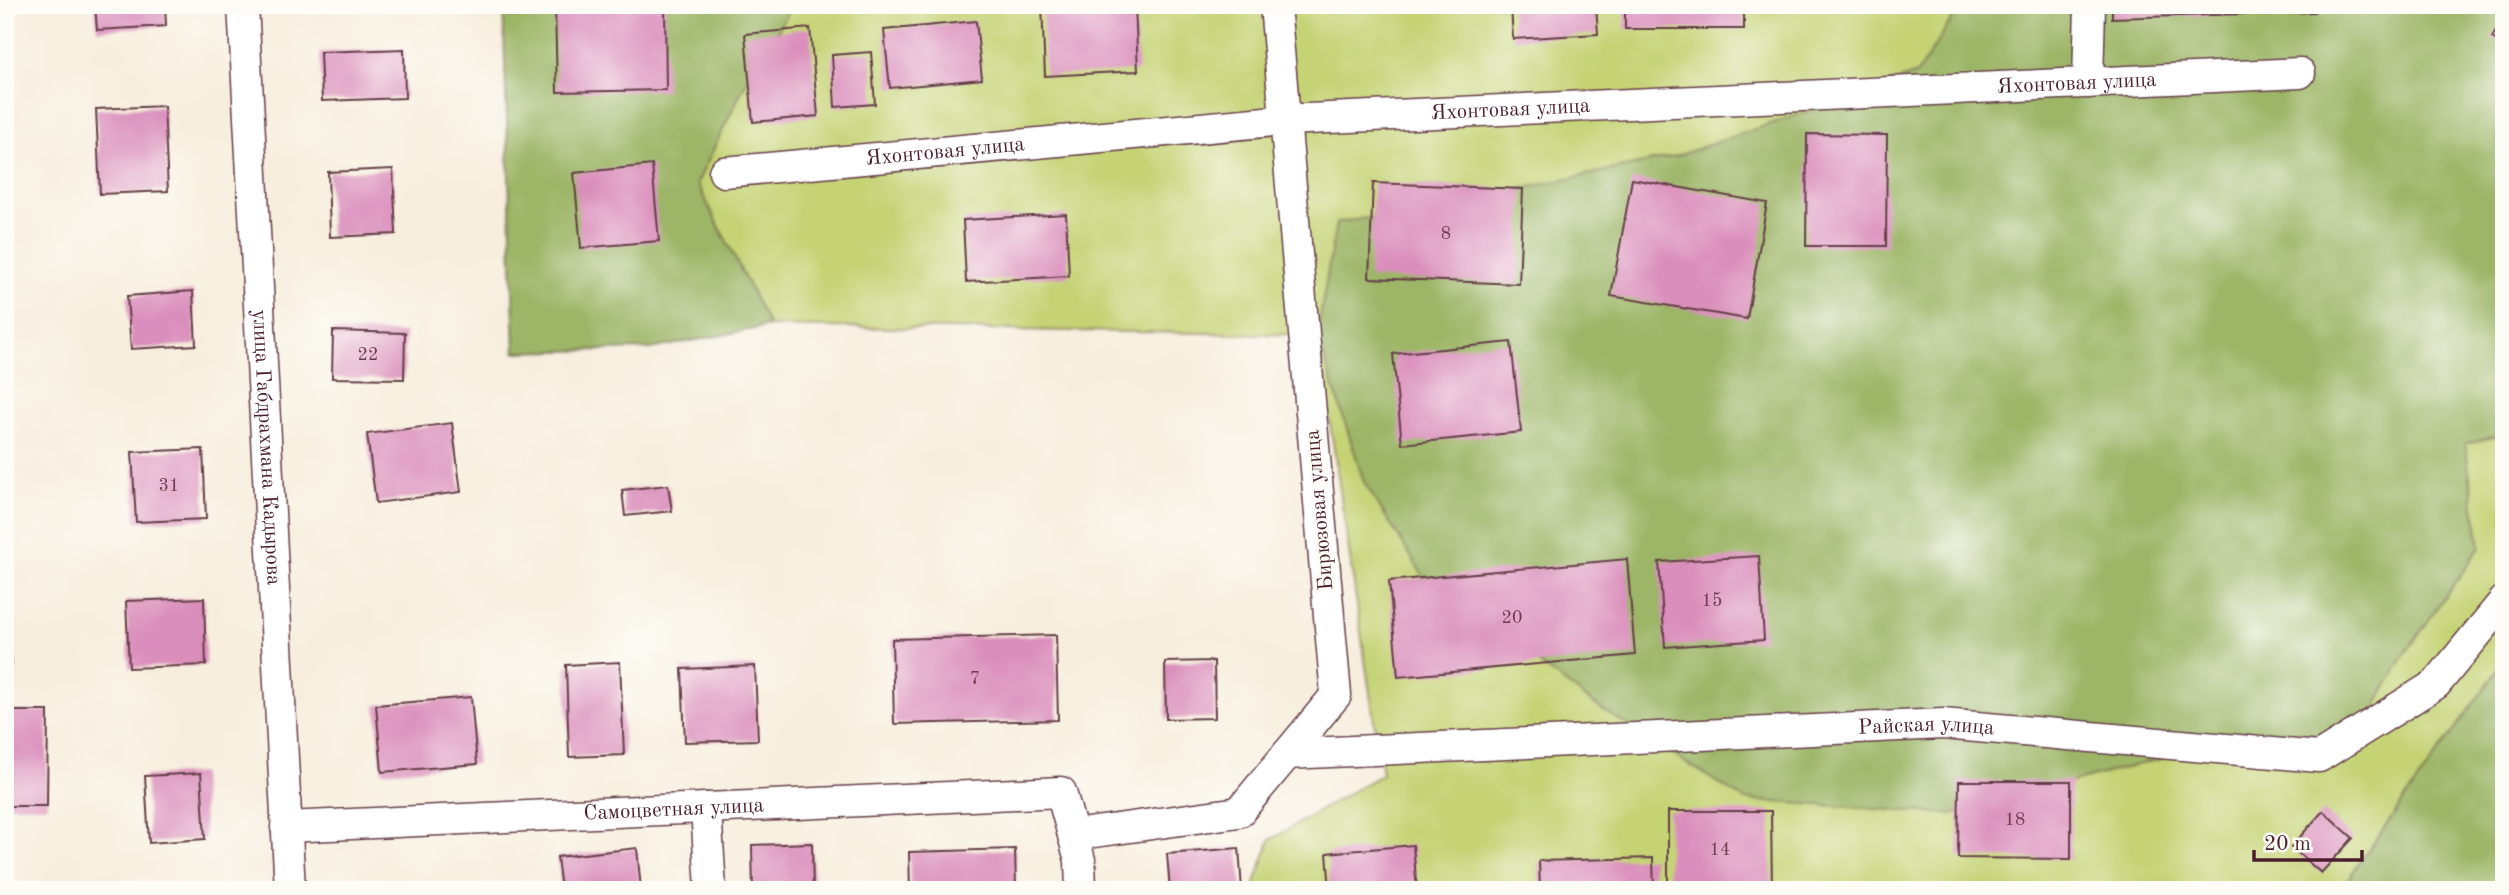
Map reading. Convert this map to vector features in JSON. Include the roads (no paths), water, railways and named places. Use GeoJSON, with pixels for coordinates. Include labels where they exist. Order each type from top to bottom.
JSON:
{"type":"FeatureCollection","features":[{"type":"Feature","properties":{"kind":"street","name":"улица Габдрахмана Кадырова"},"geometry":{"type":"LineString","coordinates":[[243,5],[290,890]]}},
{"type":"Feature","properties":{"kind":"street","name":"Бирюзовая улица"},"geometry":{"type":"LineString","coordinates":[[1073,835],[1239,813],[1336,695],[1275,5]]}},
{"type":"Feature","properties":{"kind":"street"},"geometry":{"type":"LineString","coordinates":[[2088,82],[2090,5]]}},
{"type":"Feature","properties":{"kind":"street","name":"Яхонтовая улица"},"geometry":{"type":"LineString","coordinates":[[724,172],[1286,120],[2300,73]]}},
{"type":"Feature","properties":{"kind":"street","name":"Райская улица"},"geometry":{"type":"LineString","coordinates":[[1287,754],[1943,724],[2319,757],[2436,684],[2504,601]]}},
{"type":"Feature","properties":{"kind":"street","name":"Самоцветная улица"},"geometry":{"type":"LineString","coordinates":[[286,827],[1061,792],[1073,835]]}},
{"type":"Feature","properties":{"kind":"street"},"geometry":{"type":"LineString","coordinates":[[706,808],[711,890]]}},
{"type":"Feature","properties":{"kind":"street"},"geometry":{"type":"LineString","coordinates":[[1073,835],[1080,860],[1082,890]]}}]}
